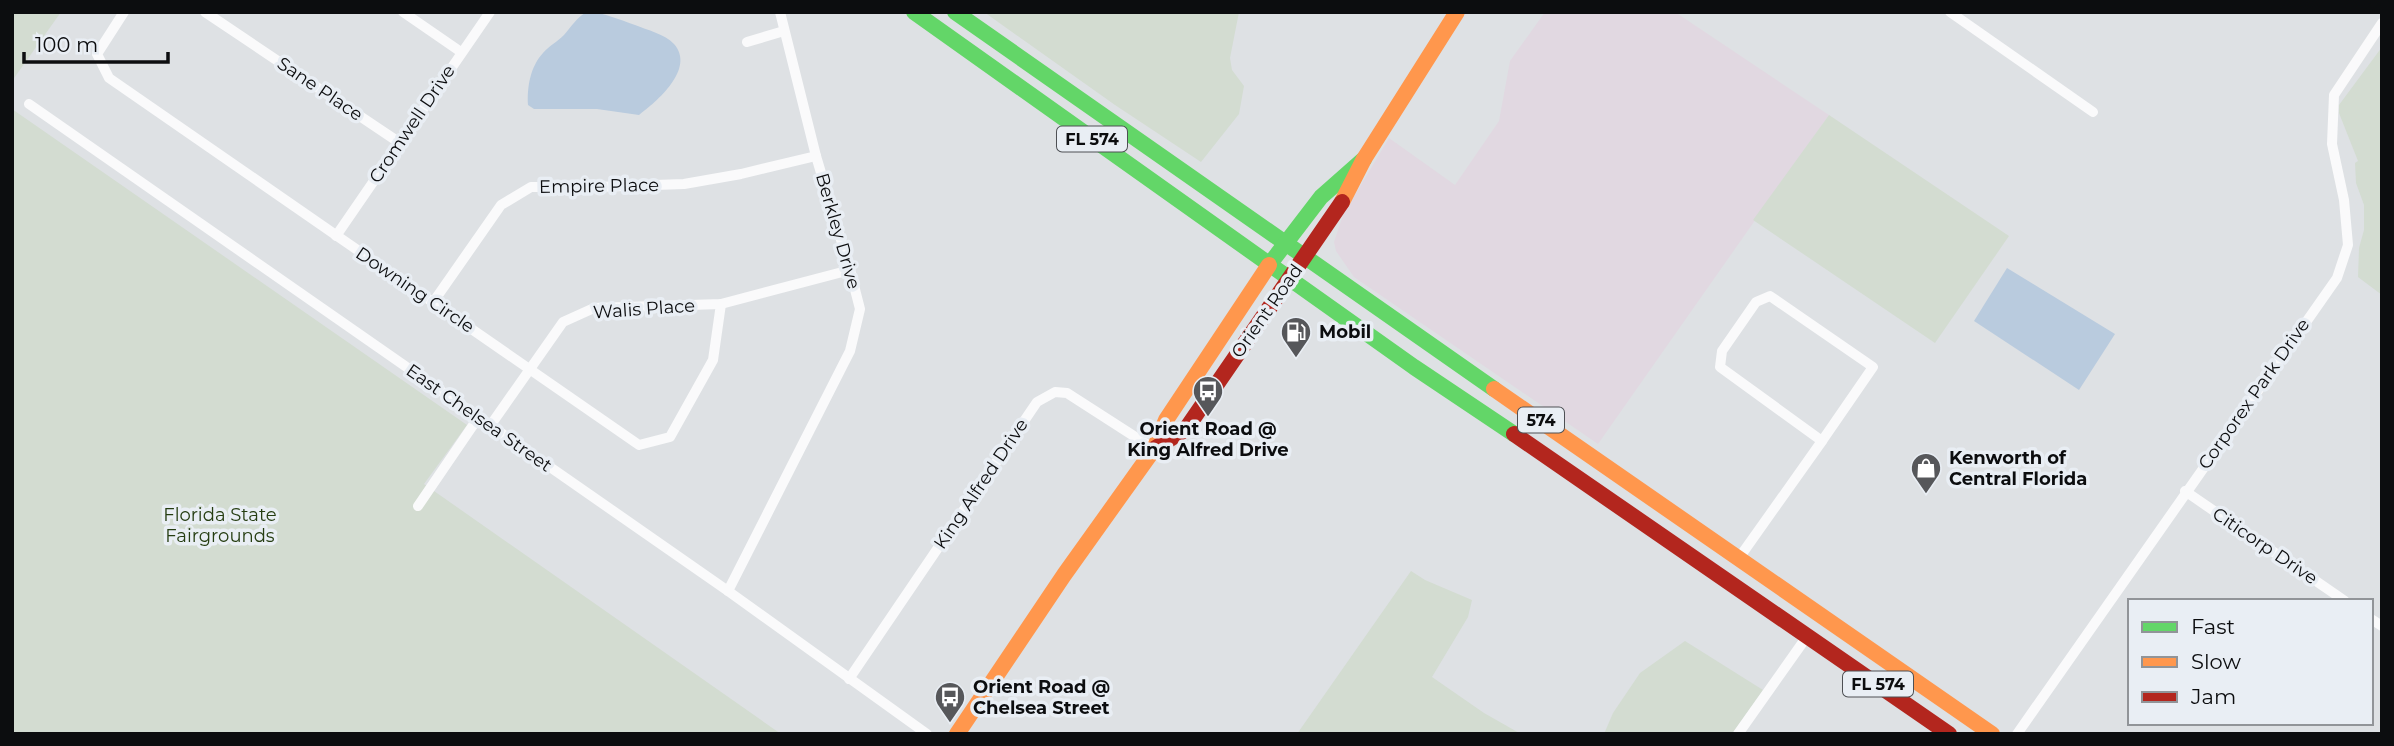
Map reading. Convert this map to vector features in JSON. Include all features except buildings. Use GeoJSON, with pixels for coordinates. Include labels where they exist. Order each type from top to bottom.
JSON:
{"type":"FeatureCollection","features":[{"type":"Feature","properties":{"kind":"main road","name":"FL 574"},"geometry":{"type":"LineString","coordinates":[[914,12],[1414,367],[1588,482],[1949,734]]}},
{"type":"Feature","properties":{"kind":"main road","name":"574"},"geometry":{"type":"LineString","coordinates":[[955,12],[1304,258],[1992,734]]}},
{"type":"Feature","properties":{"kind":"main road","name":"Orient Road"},"geometry":{"type":"LineString","coordinates":[[1154,449],[1186,429],[1339,208],[1364,159],[1457,12]]}},
{"type":"Feature","properties":{"kind":"main road","name":"Orient Road"},"geometry":{"type":"LineString","coordinates":[[957,734],[1064,575],[1154,449],[1166,419],[1270,265],[1321,197],[1364,159]]}},
{"type":"Feature","properties":{"kind":"main road"},"geometry":{"type":"LineString","coordinates":[[1759,602],[1796,598],[1804,633]]}},
{"type":"Feature","properties":{"kind":"street","name":"Downing Circle"},"geometry":{"type":"LineString","coordinates":[[124,12],[97,54],[109,78],[639,445],[670,437],[713,360],[721,304]]}},
{"type":"Feature","properties":{"kind":"street","name":"Sane Place"},"geometry":{"type":"LineString","coordinates":[[205,12],[400,143]]}},
{"type":"Feature","properties":{"kind":"street"},"geometry":{"type":"LineString","coordinates":[[402,12],[461,52]]}},
{"type":"Feature","properties":{"kind":"street","name":"Cromwell Drive"},"geometry":{"type":"LineString","coordinates":[[336,236],[490,12]]}},
{"type":"Feature","properties":{"kind":"street","name":"Berkley Drive"},"geometry":{"type":"LineString","coordinates":[[728,592],[850,351],[860,309],[816,156],[780,12]]}},
{"type":"Feature","properties":{"kind":"street"},"geometry":{"type":"LineString","coordinates":[[1950,12],[2093,112]]}},
{"type":"Feature","properties":{"kind":"street","name":"Corporex Park Drive"},"geometry":{"type":"LineString","coordinates":[[2017,734],[2337,278],[2348,245],[2344,200],[2332,144],[2334,95],[2382,23]]}},
{"type":"Feature","properties":{"kind":"street"},"geometry":{"type":"LineString","coordinates":[[747,43],[784,31]]}},
{"type":"Feature","properties":{"kind":"street","name":"East Chelsea Street"},"geometry":{"type":"LineString","coordinates":[[29,104],[927,734]]}},
{"type":"Feature","properties":{"kind":"street","name":"Empire Place"},"geometry":{"type":"LineString","coordinates":[[433,301],[501,205],[531,187],[684,184],[816,156]]}},
{"type":"Feature","properties":{"kind":"street","name":"Walis Place"},"geometry":{"type":"LineString","coordinates":[[490,426],[562,323],[594,308],[721,304],[850,270]]}},
{"type":"Feature","properties":{"kind":"street"},"geometry":{"type":"LineString","coordinates":[[1739,558],[1822,441],[1873,367],[1770,296],[1756,302],[1722,351],[1720,367],[1822,441]]}},
{"type":"Feature","properties":{"kind":"street","name":"King Alfred Drive"},"geometry":{"type":"LineString","coordinates":[[849,678],[1037,402],[1055,392],[1067,393],[1154,449]]}},
{"type":"Feature","properties":{"kind":"street"},"geometry":{"type":"LineString","coordinates":[[418,506],[478,418]]}},
{"type":"Feature","properties":{"kind":"street","name":"Citicorp Drive"},"geometry":{"type":"LineString","coordinates":[[2185,491],[2342,599]]}},
{"type":"Feature","properties":{"kind":"street"},"geometry":{"type":"LineString","coordinates":[[1740,733],[1804,633]]}},
{"type":"Feature","properties":{"kind":"shaded area"},"geometry":{"type":"Polygon","coordinates":[[[1545,12],[1675,12],[1829,115],[1598,444],[1354,277],[1336,251],[1334,242],[1343,215],[1389,138],[1455,185],[1499,121],[1510,61],[1545,12]]]}},
{"type":"Feature","properties":{"kind":"green space"},"geometry":{"type":"Polygon","coordinates":[[[12,12],[61,12],[12,81],[12,12]]]}},
{"type":"Feature","properties":{"kind":"green space"},"geometry":{"type":"Polygon","coordinates":[[[984,12],[1239,12],[1230,58],[1232,70],[1244,86],[1239,114],[1201,162],[984,12]]]}},
{"type":"Feature","properties":{"kind":"green space"},"geometry":{"type":"Polygon","coordinates":[[[2382,47],[2382,295],[2358,277],[2364,205],[2356,183],[2355,163],[2358,161],[2339,113],[2339,105],[2382,47]]]}},
{"type":"Feature","properties":{"kind":"green space","name":"Florida State Fairgrounds"},"geometry":{"type":"Polygon","coordinates":[[[12,109],[467,425],[424,484],[781,734],[12,734],[12,109]]]}},
{"type":"Feature","properties":{"kind":"green space"},"geometry":{"type":"Polygon","coordinates":[[[1829,115],[2009,236],[1935,343],[1753,220],[1829,115]]]}},
{"type":"Feature","properties":{"kind":"green space"},"geometry":{"type":"Polygon","coordinates":[[[1411,571],[1425,580],[1472,600],[1468,617],[1432,677],[1484,713],[1521,734],[1297,734],[1411,571]]]}},
{"type":"Feature","properties":{"kind":"green space"},"geometry":{"type":"Polygon","coordinates":[[[1685,641],[1763,690],[1732,734],[1604,734],[1613,713],[1640,673],[1685,641]]]}},
{"type":"Feature","properties":{"kind":"water"},"geometry":{"type":"Polygon","coordinates":[[[587,12],[599,13],[661,35],[674,44],[680,54],[677,74],[671,84],[639,115],[597,109],[534,109],[528,105],[530,78],[535,65],[545,51],[587,12]]]}},
{"type":"Feature","properties":{"kind":"water"},"geometry":{"type":"Polygon","coordinates":[[[2007,268],[2115,334],[2079,390],[1974,321],[2007,268]]]}},
{"type":"Feature","properties":{"kind":"traffic: fast"},"geometry":{"type":"LineString","coordinates":[[914,12],[1414,367],[1514,434]]}},
{"type":"Feature","properties":{"kind":"traffic: fast"},"geometry":{"type":"LineString","coordinates":[[955,12],[1494,389]]}},
{"type":"Feature","properties":{"kind":"traffic: fast"},"geometry":{"type":"LineString","coordinates":[[1269,265],[1321,197],[1364,159]]}},
{"type":"Feature","properties":{"kind":"traffic: slow"},"geometry":{"type":"LineString","coordinates":[[1342,202],[1364,159],[1457,12]]}},
{"type":"Feature","properties":{"kind":"traffic: slow"},"geometry":{"type":"LineString","coordinates":[[957,734],[1064,575],[1154,449],[1166,420],[1269,265]]}},
{"type":"Feature","properties":{"kind":"traffic: slow"},"geometry":{"type":"LineString","coordinates":[[1494,389],[1992,734]]}},
{"type":"Feature","properties":{"kind":"traffic: jam"},"geometry":{"type":"LineString","coordinates":[[1154,449],[1186,429],[1342,202]]}},
{"type":"Feature","properties":{"kind":"traffic: jam"},"geometry":{"type":"LineString","coordinates":[[1514,434],[1949,734]]}},
{"type":"Feature","properties":{"kind":"place","name":"Mobil"},"geometry":{"type":"Point","coordinates":[1296,359]}},
{"type":"Feature","properties":{"kind":"place","name":"Orient Road @ King Alfred Drive"},"geometry":{"type":"Point","coordinates":[1208,418]}},
{"type":"Feature","properties":{"kind":"place","name":"Kenworth of Central Florida"},"geometry":{"type":"Point","coordinates":[1926,495]}},
{"type":"Feature","properties":{"kind":"place","name":"Orient Road @ Chelsea Street"},"geometry":{"type":"Point","coordinates":[950,724]}}]}
